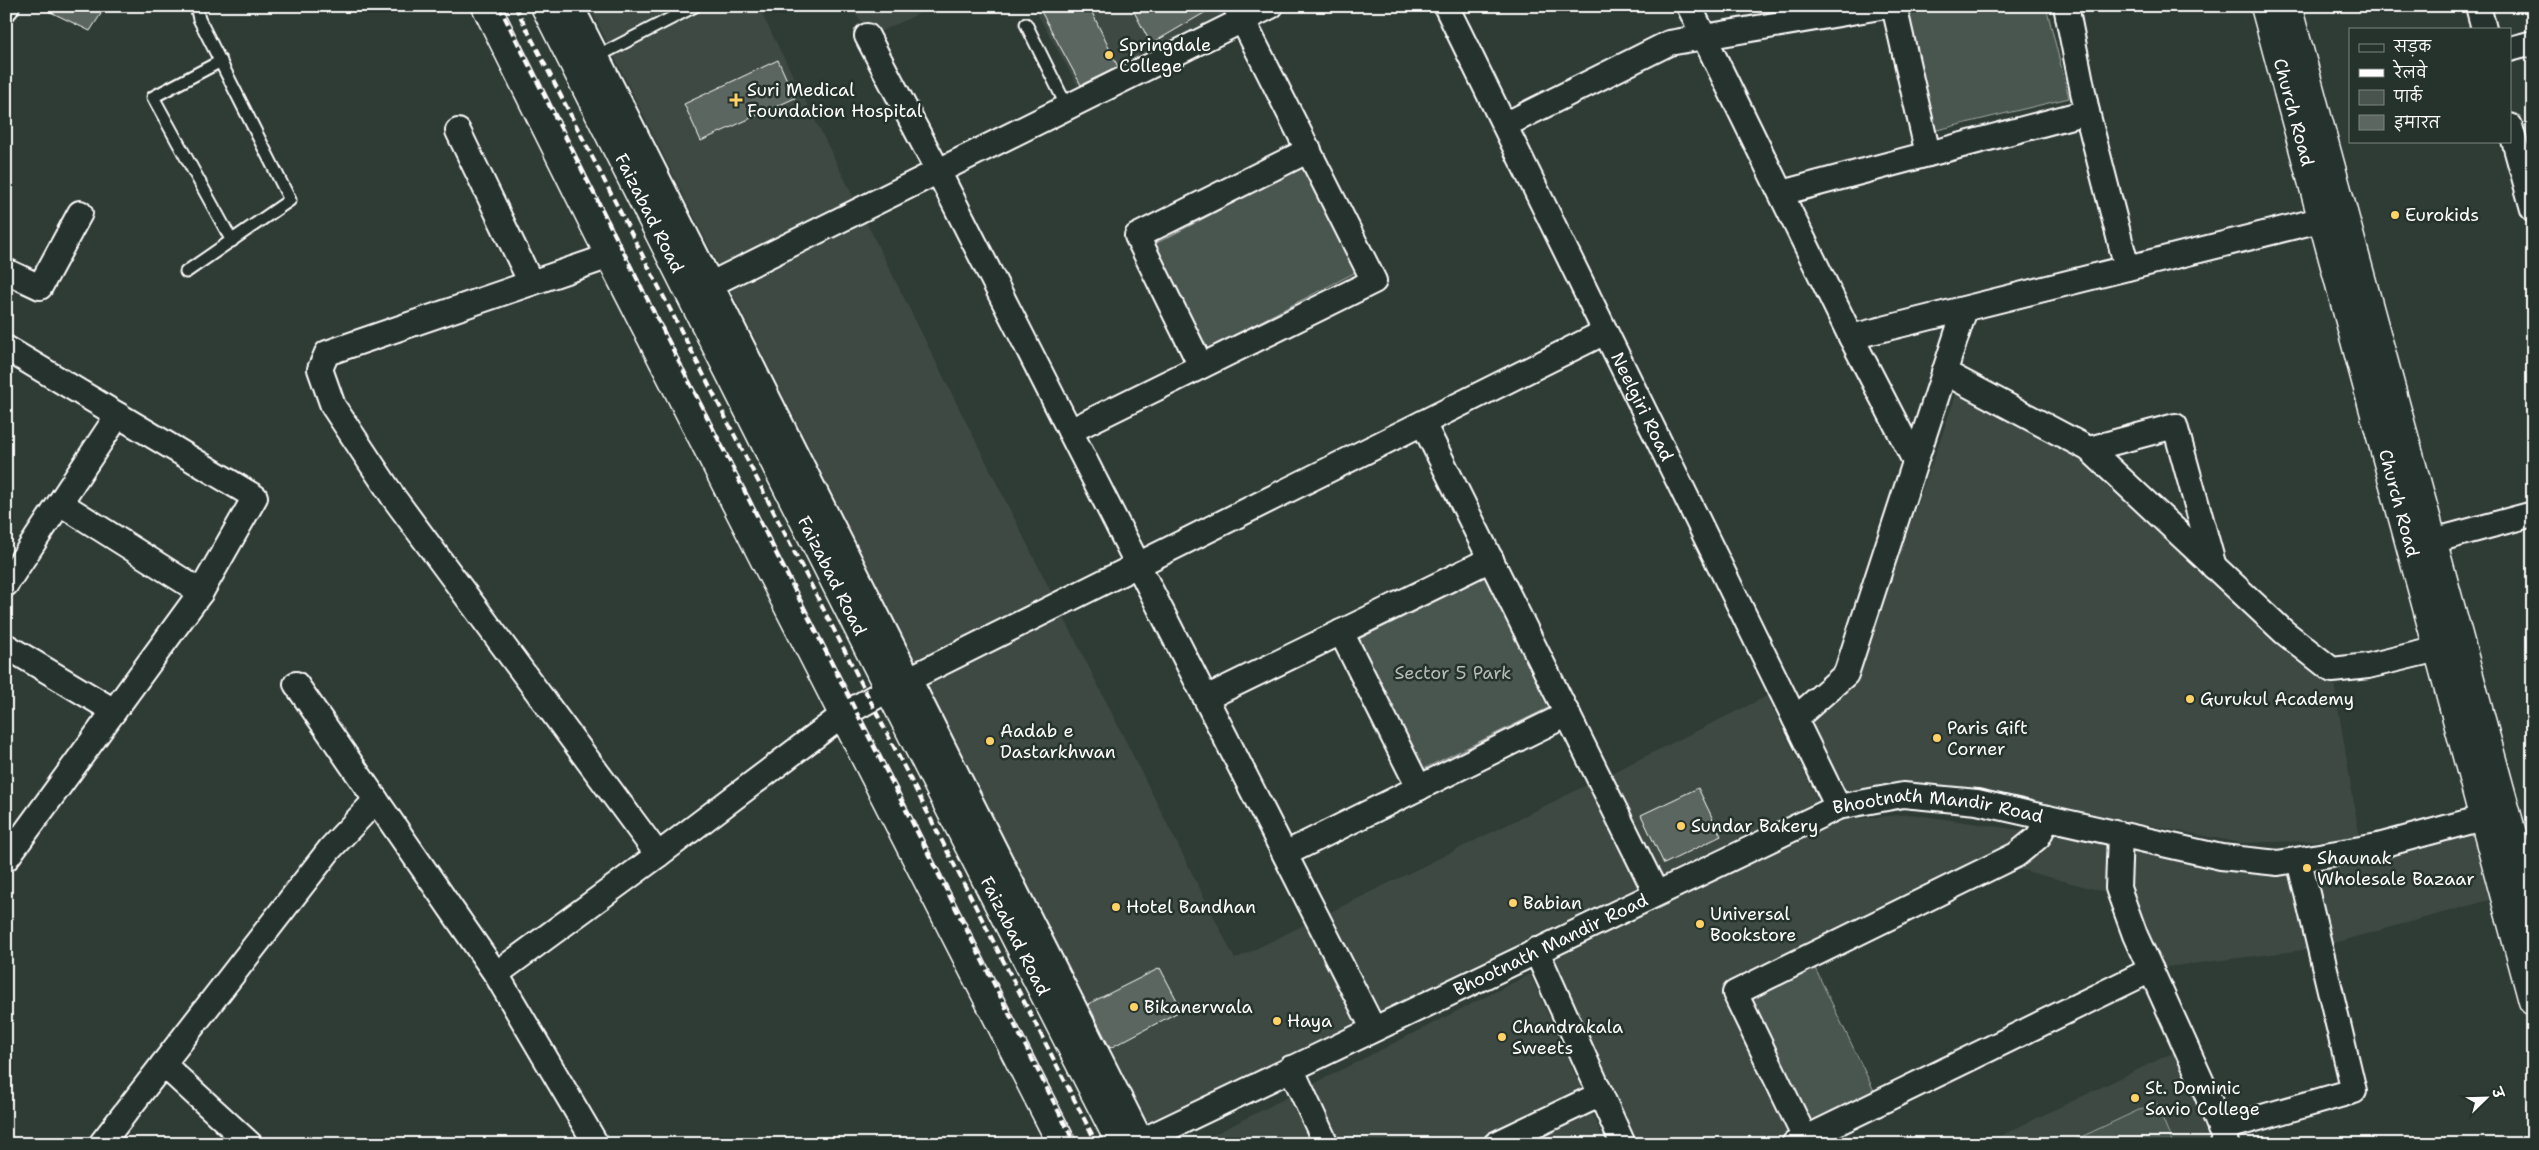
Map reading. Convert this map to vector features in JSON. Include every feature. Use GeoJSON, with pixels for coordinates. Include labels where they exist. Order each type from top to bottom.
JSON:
{"type":"FeatureCollection","features":[{"type":"Feature","properties":{"kind":"main road"},"geometry":{"type":"LineString","coordinates":[[486,6],[610,256],[1062,1144]]}},
{"type":"Feature","properties":{"kind":"main road","name":"Faizabad Road"},"geometry":{"type":"LineString","coordinates":[[545,6],[701,289],[1132,1143]]}},
{"type":"Feature","properties":{"kind":"main road","name":"Church Road"},"geometry":{"type":"LineString","coordinates":[[2265,6],[2333,216],[2495,815],[2533,1001]]}},
{"type":"Feature","properties":{"kind":"main road","name":"Church Road"},"geometry":{"type":"LineString","coordinates":[[2288,6],[2333,216]]}},
{"type":"Feature","properties":{"kind":"main road","name":"Church Road"},"geometry":{"type":"LineString","coordinates":[[2422,544],[2438,649],[2495,815],[2533,911]]}},
{"type":"Feature","properties":{"kind":"street"},"geometry":{"type":"LineString","coordinates":[[571,6],[598,56],[701,289],[1067,107],[1239,13],[1271,6]]}},
{"type":"Feature","properties":{"kind":"street","name":"Neelgiri Road"},"geometry":{"type":"LineString","coordinates":[[1446,6],[1838,807]]}},
{"type":"Feature","properties":{"kind":"street"},"geometry":{"type":"LineString","coordinates":[[1689,6],[1851,337],[1915,460]]}},
{"type":"Feature","properties":{"kind":"street"},"geometry":{"type":"LineString","coordinates":[[1505,125],[1669,43],[1886,6]]}},
{"type":"Feature","properties":{"kind":"street"},"geometry":{"type":"LineString","coordinates":[[1894,6],[1928,154]]}},
{"type":"Feature","properties":{"kind":"street"},"geometry":{"type":"LineString","coordinates":[[2066,6],[2087,112],[2127,268]]}},
{"type":"Feature","properties":{"kind":"street"},"geometry":{"type":"LineString","coordinates":[[2478,6],[2484,28]]}},
{"type":"Feature","properties":{"kind":"street"},"geometry":{"type":"LineString","coordinates":[[1070,431],[1374,280],[1239,13]]}},
{"type":"Feature","properties":{"kind":"street"},"geometry":{"type":"LineString","coordinates":[[867,36],[938,171],[1373,1028]]}},
{"type":"Feature","properties":{"kind":"street"},"geometry":{"type":"LineString","coordinates":[[2512,48],[2533,43]]}},
{"type":"Feature","properties":{"kind":"street"},"geometry":{"type":"LineString","coordinates":[[1781,193],[2087,112]]}},
{"type":"Feature","properties":{"kind":"street"},"geometry":{"type":"LineString","coordinates":[[2512,131],[2528,173],[2533,210]]}},
{"type":"Feature","properties":{"kind":"street"},"geometry":{"type":"LineString","coordinates":[[458,132],[531,283]]}},
{"type":"Feature","properties":{"kind":"street"},"geometry":{"type":"LineString","coordinates":[[1201,366],[1137,236],[1309,150]]}},
{"type":"Feature","properties":{"kind":"street"},"geometry":{"type":"LineString","coordinates":[[6,271],[40,287],[80,213]]}},
{"type":"Feature","properties":{"kind":"street"},"geometry":{"type":"LineString","coordinates":[[1851,337],[2333,216]]}},
{"type":"Feature","properties":{"kind":"street"},"geometry":{"type":"LineString","coordinates":[[610,256],[328,353],[320,369],[333,406],[394,498],[658,855]]}},
{"type":"Feature","properties":{"kind":"street"},"geometry":{"type":"LineString","coordinates":[[1795,719],[1846,674],[1965,309]]}},
{"type":"Feature","properties":{"kind":"street"},"geometry":{"type":"LineString","coordinates":[[496,974],[658,855],[843,715],[899,684],[1605,332]]}},
{"type":"Feature","properties":{"kind":"street"},"geometry":{"type":"LineString","coordinates":[[6,348],[255,497],[201,592],[6,859]]}},
{"type":"Feature","properties":{"kind":"street"},"geometry":{"type":"LineString","coordinates":[[1944,372],[2089,450],[2284,632],[2332,670],[2368,666],[2438,649]]}},
{"type":"Feature","properties":{"kind":"street"},"geometry":{"type":"LineString","coordinates":[[6,584],[118,415]]}},
{"type":"Feature","properties":{"kind":"street"},"geometry":{"type":"LineString","coordinates":[[1423,423],[1656,893]]}},
{"type":"Feature","properties":{"kind":"street"},"geometry":{"type":"LineString","coordinates":[[2089,450],[2175,426],[2214,567]]}},
{"type":"Feature","properties":{"kind":"street"},"geometry":{"type":"LineString","coordinates":[[60,503],[201,592]]}},
{"type":"Feature","properties":{"kind":"street"},"geometry":{"type":"LineString","coordinates":[[2422,544],[2533,514]]}},
{"type":"Feature","properties":{"kind":"street"},"geometry":{"type":"LineString","coordinates":[[1206,698],[1491,559]]}},
{"type":"Feature","properties":{"kind":"street"},"geometry":{"type":"LineString","coordinates":[[1341,632],[1419,788]]}},
{"type":"Feature","properties":{"kind":"street"},"geometry":{"type":"LineString","coordinates":[[6,646],[114,711]]}},
{"type":"Feature","properties":{"kind":"street"},"geometry":{"type":"LineString","coordinates":[[296,684],[496,974],[596,1144]]}},
{"type":"Feature","properties":{"kind":"street"},"geometry":{"type":"LineString","coordinates":[[1285,854],[1568,714]]}},
{"type":"Feature","properties":{"kind":"street","name":"Bhootnath Mandir Road"},"geometry":{"type":"LineString","coordinates":[[1132,1143],[1838,807],[1903,795],[1977,802],[2221,857],[2278,863],[2378,846],[2495,815]]}},
{"type":"Feature","properties":{"kind":"street"},"geometry":{"type":"LineString","coordinates":[[101,1144],[330,848],[376,800]]}},
{"type":"Feature","properties":{"kind":"street"},"geometry":{"type":"LineString","coordinates":[[2048,818],[2038,837],[2016,855],[1736,993],[1800,1141],[2151,970]]}},
{"type":"Feature","properties":{"kind":"street"},"geometry":{"type":"LineString","coordinates":[[2120,834],[2118,888],[2135,935],[2204,1087],[2223,1136],[2354,1091],[2299,860]]}},
{"type":"Feature","properties":{"kind":"street"},"geometry":{"type":"LineString","coordinates":[[1536,950],[1623,1144]]}},
{"type":"Feature","properties":{"kind":"street"},"geometry":{"type":"LineString","coordinates":[[163,1064],[250,1144]]}},
{"type":"Feature","properties":{"kind":"street"},"geometry":{"type":"LineString","coordinates":[[1291,1068],[1326,1144]]}},
{"type":"Feature","properties":{"kind":"street"},"geometry":{"type":"LineString","coordinates":[[1496,1144],[1601,1094]]}},
{"type":"Feature","properties":{"kind":"lane"},"geometry":{"type":"LineString","coordinates":[[186,272],[290,200],[199,19],[196,6]]}},
{"type":"Feature","properties":{"kind":"lane"},"geometry":{"type":"LineString","coordinates":[[598,56],[695,6]]}},
{"type":"Feature","properties":{"kind":"lane"},"geometry":{"type":"LineString","coordinates":[[1026,24],[1067,107]]}},
{"type":"Feature","properties":{"kind":"lane"},"geometry":{"type":"LineString","coordinates":[[220,61],[153,97],[232,241]]}},
{"type":"Feature","properties":{"kind":"shaded area"},"geometry":{"type":"Polygon","coordinates":[[[589,6],[758,6],[1235,959],[1767,696],[1820,805],[1144,1124],[1109,1049],[589,6]]]}},
{"type":"Feature","properties":{"kind":"shaded area"},"geometry":{"type":"Polygon","coordinates":[[[848,6],[936,6],[873,35],[848,6]]]}},
{"type":"Feature","properties":{"kind":"shaded area","name":"Springdale College"},"geometry":{"type":"Polygon","coordinates":[[[1033,6],[1228,6],[1233,17],[1082,94],[1033,6]]]}},
{"type":"Feature","properties":{"kind":"shaded area"},"geometry":{"type":"Polygon","coordinates":[[[1957,392],[2075,451],[2292,653],[2334,683],[2360,839],[2241,843],[1998,796],[1915,786],[1842,793],[1803,723],[1854,682],[1957,392]]]}},
{"type":"Feature","properties":{"kind":"shaded area"},"geometry":{"type":"Polygon","coordinates":[[[1910,814],[2027,831],[2007,852],[1728,989],[1790,1133],[1769,1144],[1637,1144],[1552,953],[1844,820],[1910,814]]]}},
{"type":"Feature","properties":{"kind":"shaded area"},"geometry":{"type":"Polygon","coordinates":[[[2473,827],[2497,898],[2312,949],[2159,968],[2132,899],[2010,867],[2050,828],[2241,869],[2473,827]]]}},
{"type":"Feature","properties":{"kind":"shaded area"},"geometry":{"type":"Polygon","coordinates":[[[1530,974],[1606,1144],[1195,1144],[1530,974]]]}},
{"type":"Feature","properties":{"kind":"shaded area","name":"St. Dominic Savio College"},"geometry":{"type":"Polygon","coordinates":[[[2174,1052],[2211,1144],[1983,1144],[2174,1052]]]}},
{"type":"Feature","properties":{"kind":"green space"},"geometry":{"type":"Polygon","coordinates":[[[1903,6],[2046,6],[2069,98],[1933,131],[1903,6]]]}},
{"type":"Feature","properties":{"kind":"green space"},"geometry":{"type":"Polygon","coordinates":[[[1302,167],[1356,272],[1207,349],[1153,245],[1302,167]]]}},
{"type":"Feature","properties":{"kind":"green space","name":"Sector 5 Park"},"geometry":{"type":"Polygon","coordinates":[[[1485,577],[1550,707],[1421,770],[1357,640],[1485,577]]]}},
{"type":"Feature","properties":{"kind":"green space"},"geometry":{"type":"Polygon","coordinates":[[[1812,962],[1877,1097],[1807,1127],[1743,996],[1812,962]]]}},
{"type":"Feature","properties":{"kind":"green space"},"geometry":{"type":"Polygon","coordinates":[[[2156,1102],[2173,1144],[2066,1144],[2156,1102]]]}},
{"type":"Feature","properties":{"kind":"building"},"geometry":{"type":"Polygon","coordinates":[[[38,6],[106,6],[90,31],[38,6]]]}},
{"type":"Feature","properties":{"kind":"building"},"geometry":{"type":"Polygon","coordinates":[[[1038,6],[1089,6],[1118,67],[1081,85],[1038,6]]]}},
{"type":"Feature","properties":{"kind":"building"},"geometry":{"type":"Polygon","coordinates":[[[1131,6],[1216,6],[1151,44],[1131,6]]]}},
{"type":"Feature","properties":{"kind":"building"},"geometry":{"type":"Polygon","coordinates":[[[778,60],[795,98],[701,141],[684,104],[778,60]]]}},
{"type":"Feature","properties":{"kind":"building","name":"Sundar Bakery"},"geometry":{"type":"Polygon","coordinates":[[[1698,788],[1721,836],[1664,864],[1641,815],[1698,788]]]}},
{"type":"Feature","properties":{"kind":"building","name":"Bikanerwala"},"geometry":{"type":"Polygon","coordinates":[[[1160,968],[1182,1010],[1110,1048],[1088,1004],[1160,968]]]}},
{"type":"Feature","properties":{"kind":"railway"},"geometry":{"type":"LineString","coordinates":[[499,6],[1075,1144]]}},
{"type":"Feature","properties":{"kind":"railway"},"geometry":{"type":"LineString","coordinates":[[515,6],[1097,1144]]}},
{"type":"Feature","properties":{"kind":"place","name":"Springdale College"},"geometry":{"type":"Point","coordinates":[1109,55]}},
{"type":"Feature","properties":{"kind":"place","name":"Suri Medical Foundation Hospital"},"geometry":{"type":"Point","coordinates":[736,100]}},
{"type":"Feature","properties":{"kind":"place","name":"Eurokids"},"geometry":{"type":"Point","coordinates":[2395,215]}},
{"type":"Feature","properties":{"kind":"place","name":"Gurukul Academy"},"geometry":{"type":"Point","coordinates":[2190,699]}},
{"type":"Feature","properties":{"kind":"place","name":"Paris Gift Corner"},"geometry":{"type":"Point","coordinates":[1937,738]}},
{"type":"Feature","properties":{"kind":"place","name":"Aadab e Dastarkhwan"},"geometry":{"type":"Point","coordinates":[990,741]}},
{"type":"Feature","properties":{"kind":"place","name":"Sundar Bakery"},"geometry":{"type":"Point","coordinates":[1681,826]}},
{"type":"Feature","properties":{"kind":"place","name":"Shaunak Wholesale Bazaar"},"geometry":{"type":"Point","coordinates":[2307,868]}},
{"type":"Feature","properties":{"kind":"place","name":"Babian"},"geometry":{"type":"Point","coordinates":[1513,903]}},
{"type":"Feature","properties":{"kind":"place","name":"Hotel Bandhan"},"geometry":{"type":"Point","coordinates":[1116,907]}},
{"type":"Feature","properties":{"kind":"place","name":"Universal Bookstore"},"geometry":{"type":"Point","coordinates":[1700,924]}},
{"type":"Feature","properties":{"kind":"place","name":"Bikanerwala"},"geometry":{"type":"Point","coordinates":[1134,1007]}},
{"type":"Feature","properties":{"kind":"place","name":"Haya"},"geometry":{"type":"Point","coordinates":[1277,1021]}},
{"type":"Feature","properties":{"kind":"place","name":"Chandrakala Sweets"},"geometry":{"type":"Point","coordinates":[1502,1037]}},
{"type":"Feature","properties":{"kind":"place","name":"St. Dominic Savio College"},"geometry":{"type":"Point","coordinates":[2135,1098]}}]}
